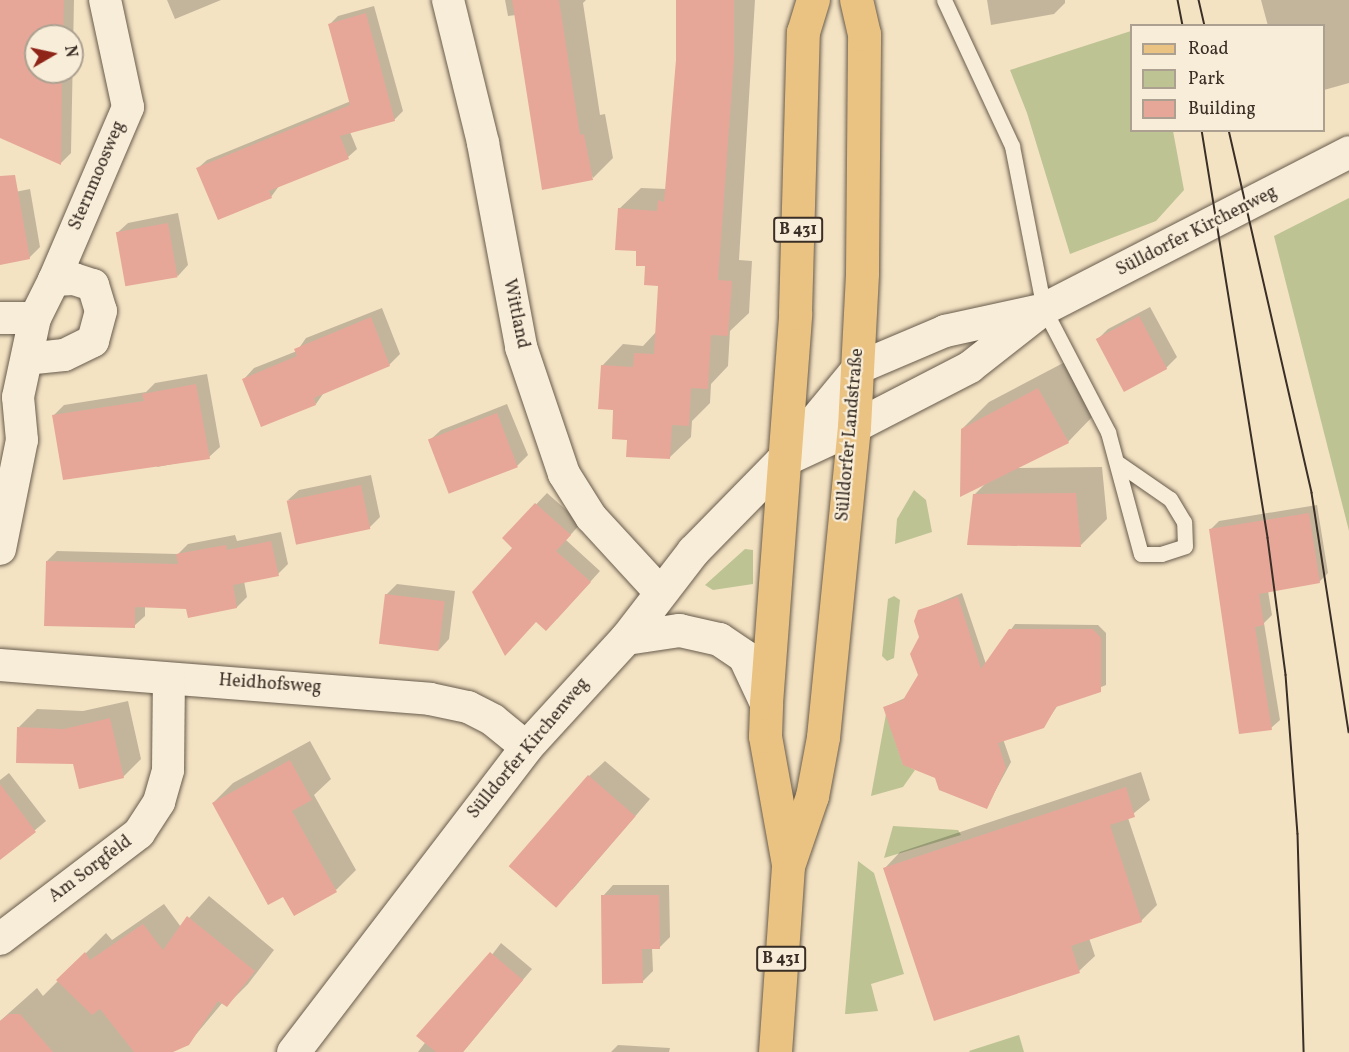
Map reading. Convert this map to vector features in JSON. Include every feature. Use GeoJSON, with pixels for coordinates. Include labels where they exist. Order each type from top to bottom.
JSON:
{"type":"FeatureCollection","features":[{"type":"Feature","properties":{"kind":"main road","name":"Sülldorfer Landstraße"},"geometry":{"type":"LineString","coordinates":[[774,1052],[788,866],[765,736],[766,703],[795,301],[803,32],[813,0]]}},
{"type":"Feature","properties":{"kind":"main road","name":"Sülldorfer Landstraße"},"geometry":{"type":"LineString","coordinates":[[788,866],[812,796],[823,737],[854,427],[858,368],[864,34],[856,0]]}},
{"type":"Feature","properties":{"kind":"street","name":"Sternmoosweg"},"geometry":{"type":"LineString","coordinates":[[0,549],[22,440],[18,397],[35,318],[54,280],[128,107],[105,0]]}},
{"type":"Feature","properties":{"kind":"street","name":"Wittland"},"geometry":{"type":"LineString","coordinates":[[448,0],[483,143],[521,347],[564,474],[591,517],[660,592]]}},
{"type":"Feature","properties":{"kind":"street","name":"Sülldorfer Kirchenweg"},"geometry":{"type":"LineString","coordinates":[[782,460],[854,427],[970,367],[1044,309],[1349,152]]}},
{"type":"Feature","properties":{"kind":"street"},"geometry":{"type":"LineString","coordinates":[[27,359],[64,355],[93,341],[101,312],[93,285],[74,279],[54,280]]}},
{"type":"Feature","properties":{"kind":"street","name":"Sülldorfer Kirchenweg"},"geometry":{"type":"LineString","coordinates":[[293,1052],[526,747],[626,638],[693,551],[782,460],[858,368],[945,331],[1044,309]]}},
{"type":"Feature","properties":{"kind":"street"},"geometry":{"type":"LineString","coordinates":[[0,318],[35,318]]}},
{"type":"Feature","properties":{"kind":"street"},"geometry":{"type":"LineString","coordinates":[[626,638],[679,630],[719,639],[744,656],[758,679],[766,703]]}},
{"type":"Feature","properties":{"kind":"street","name":"Heidhofsweg"},"geometry":{"type":"LineString","coordinates":[[0,665],[169,679],[265,683],[429,699],[468,706],[493,720],[526,747]]}},
{"type":"Feature","properties":{"kind":"street","name":"Am Sorgfeld"},"geometry":{"type":"LineString","coordinates":[[0,939],[144,825],[159,802],[168,770],[169,679]]}},
{"type":"Feature","properties":{"kind":"lane"},"geometry":{"type":"LineString","coordinates":[[944,0],[1012,146],[1044,309],[1108,432],[1118,463],[1140,554],[1185,546],[1184,522],[1170,499],[1118,463]]}},
{"type":"Feature","properties":{"kind":"green space"},"geometry":{"type":"Polygon","coordinates":[[[1130,31],[1130,132],[1173,132],[1184,190],[1156,221],[1070,254],[1027,113],[1010,70],[1130,31]]]}},
{"type":"Feature","properties":{"kind":"green space"},"geometry":{"type":"Polygon","coordinates":[[[1349,198],[1349,531],[1274,236],[1349,198]]]}},
{"type":"Feature","properties":{"kind":"green space"},"geometry":{"type":"Polygon","coordinates":[[[914,490],[926,500],[932,532],[895,544],[897,519],[914,490]]]}},
{"type":"Feature","properties":{"kind":"green space"},"geometry":{"type":"Polygon","coordinates":[[[745,549],[753,550],[753,584],[713,590],[705,585],[745,549]]]}},
{"type":"Feature","properties":{"kind":"green space"},"geometry":{"type":"Polygon","coordinates":[[[894,596],[900,600],[894,658],[887,661],[882,656],[888,599],[894,596]]]}},
{"type":"Feature","properties":{"kind":"green space"},"geometry":{"type":"Polygon","coordinates":[[[886,714],[903,764],[915,770],[903,787],[871,796],[886,714]]]}},
{"type":"Feature","properties":{"kind":"green space"},"geometry":{"type":"Polygon","coordinates":[[[893,826],[958,830],[961,835],[884,858],[893,826]]]}},
{"type":"Feature","properties":{"kind":"green space"},"geometry":{"type":"Polygon","coordinates":[[[858,861],[874,873],[904,974],[871,984],[878,1011],[845,1014],[858,861]]]}},
{"type":"Feature","properties":{"kind":"green space"},"geometry":{"type":"Polygon","coordinates":[[[1019,1035],[1024,1052],[969,1051],[1019,1035]]]}},
{"type":"Feature","properties":{"kind":"building"},"geometry":{"type":"Polygon","coordinates":[[[0,0],[64,0],[63,24],[24,24],[24,84],[62,84],[61,165],[0,138],[0,0]]]}},
{"type":"Feature","properties":{"kind":"building"},"geometry":{"type":"Polygon","coordinates":[[[512,0],[559,0],[580,135],[584,134],[593,180],[542,190],[512,0]]]}},
{"type":"Feature","properties":{"kind":"building"},"geometry":{"type":"Polygon","coordinates":[[[676,0],[734,0],[734,60],[718,280],[732,281],[728,336],[711,335],[708,389],[691,388],[689,426],[672,425],[670,459],[626,457],[627,440],[612,439],[613,410],[598,409],[601,365],[633,367],[634,353],[654,354],[658,286],[644,285],[645,266],[636,266],[636,251],[615,250],[618,208],[657,211],[658,200],[664,202],[676,60],[676,0]]]}},
{"type":"Feature","properties":{"kind":"building"},"geometry":{"type":"Polygon","coordinates":[[[366,13],[395,121],[340,136],[349,159],[269,191],[272,198],[218,220],[196,168],[350,105],[328,24],[366,13]]]}},
{"type":"Feature","properties":{"kind":"building"},"geometry":{"type":"Polygon","coordinates":[[[15,175],[30,259],[0,265],[0,176],[15,175]]]}},
{"type":"Feature","properties":{"kind":"building"},"geometry":{"type":"Polygon","coordinates":[[[168,223],[178,277],[125,286],[116,232],[168,223]]]}},
{"type":"Feature","properties":{"kind":"building"},"geometry":{"type":"Polygon","coordinates":[[[1139,316],[1167,369],[1124,392],[1096,339],[1139,316]]]}},
{"type":"Feature","properties":{"kind":"building"},"geometry":{"type":"Polygon","coordinates":[[[371,317],[390,366],[314,398],[316,405],[261,427],[242,379],[297,356],[294,349],[371,317]]]}},
{"type":"Feature","properties":{"kind":"building"},"geometry":{"type":"Polygon","coordinates":[[[196,384],[210,459],[63,480],[52,415],[144,401],[142,394],[196,384]]]}},
{"type":"Feature","properties":{"kind":"building"},"geometry":{"type":"Polygon","coordinates":[[[1038,388],[1069,443],[960,497],[961,429],[1038,388]]]}},
{"type":"Feature","properties":{"kind":"building"},"geometry":{"type":"Polygon","coordinates":[[[497,413],[518,467],[449,494],[428,440],[497,413]]]}},
{"type":"Feature","properties":{"kind":"building"},"geometry":{"type":"Polygon","coordinates":[[[361,485],[370,529],[296,545],[287,501],[361,485]]]}},
{"type":"Feature","properties":{"kind":"building"},"geometry":{"type":"Polygon","coordinates":[[[1076,493],[1081,547],[967,545],[973,494],[1076,493]]]}},
{"type":"Feature","properties":{"kind":"building"},"geometry":{"type":"Polygon","coordinates":[[[535,503],[571,535],[556,551],[591,582],[546,631],[536,622],[505,656],[472,592],[512,548],[502,538],[535,503]]]}},
{"type":"Feature","properties":{"kind":"building"},"geometry":{"type":"Polygon","coordinates":[[[1309,513],[1320,583],[1259,594],[1264,625],[1255,627],[1272,730],[1239,734],[1209,529],[1309,513]]]}},
{"type":"Feature","properties":{"kind":"building"},"geometry":{"type":"Polygon","coordinates":[[[271,541],[279,576],[233,585],[237,608],[188,618],[186,609],[135,607],[135,628],[44,626],[46,561],[178,564],[176,554],[226,545],[227,550],[271,541]]]}},
{"type":"Feature","properties":{"kind":"building"},"geometry":{"type":"Polygon","coordinates":[[[385,594],[445,601],[438,651],[379,644],[385,594]]]}},
{"type":"Feature","properties":{"kind":"building"},"geometry":{"type":"Polygon","coordinates":[[[958,597],[981,669],[1009,629],[1093,629],[1101,638],[1101,692],[1056,707],[1044,728],[998,743],[1006,768],[987,809],[939,790],[935,778],[903,765],[883,707],[903,700],[918,675],[910,654],[919,637],[914,621],[918,610],[958,597]]]}},
{"type":"Feature","properties":{"kind":"building"},"geometry":{"type":"Polygon","coordinates":[[[110,718],[124,778],[79,789],[73,764],[16,763],[17,727],[64,729],[110,718]]]}},
{"type":"Feature","properties":{"kind":"building"},"geometry":{"type":"Polygon","coordinates":[[[290,760],[312,800],[292,811],[337,892],[294,916],[283,897],[268,905],[212,803],[290,760]]]}},
{"type":"Feature","properties":{"kind":"building"},"geometry":{"type":"Polygon","coordinates":[[[588,775],[636,816],[556,908],[509,866],[588,775]]]}},
{"type":"Feature","properties":{"kind":"building"},"geometry":{"type":"Polygon","coordinates":[[[0,784],[36,832],[0,860],[0,784]]]}},
{"type":"Feature","properties":{"kind":"building"},"geometry":{"type":"Polygon","coordinates":[[[1126,787],[1135,817],[1110,825],[1142,922],[1071,946],[1080,973],[934,1021],[883,868],[1126,787]]]}},
{"type":"Feature","properties":{"kind":"building"},"geometry":{"type":"Polygon","coordinates":[[[601,895],[659,895],[660,949],[642,949],[643,983],[602,984],[601,895]]]}},
{"type":"Feature","properties":{"kind":"building"},"geometry":{"type":"Polygon","coordinates":[[[187,916],[255,971],[227,1007],[218,1001],[189,1045],[173,1052],[134,1052],[100,1009],[92,1015],[56,980],[85,952],[90,960],[143,924],[163,950],[187,916]]]}},
{"type":"Feature","properties":{"kind":"building"},"geometry":{"type":"Polygon","coordinates":[[[490,952],[523,980],[463,1052],[436,1052],[416,1036],[490,952]]]}},
{"type":"Feature","properties":{"kind":"building"},"geometry":{"type":"Polygon","coordinates":[[[9,1014],[20,1014],[53,1052],[0,1052],[0,1021],[9,1014]]]}},
{"type":"Feature","properties":{"kind":"tram line"},"geometry":{"type":"LineString","coordinates":[[1178,0],[1183,24]]}},
{"type":"Feature","properties":{"kind":"tram line"},"geometry":{"type":"LineString","coordinates":[[1199,0],[1205,24]]}},
{"type":"Feature","properties":{"kind":"tram line"},"geometry":{"type":"LineString","coordinates":[[1202,132],[1268,538],[1286,675],[1298,834],[1304,1052]]}},
{"type":"Feature","properties":{"kind":"tram line"},"geometry":{"type":"LineString","coordinates":[[1229,132],[1312,493],[1349,732]]}}]}
